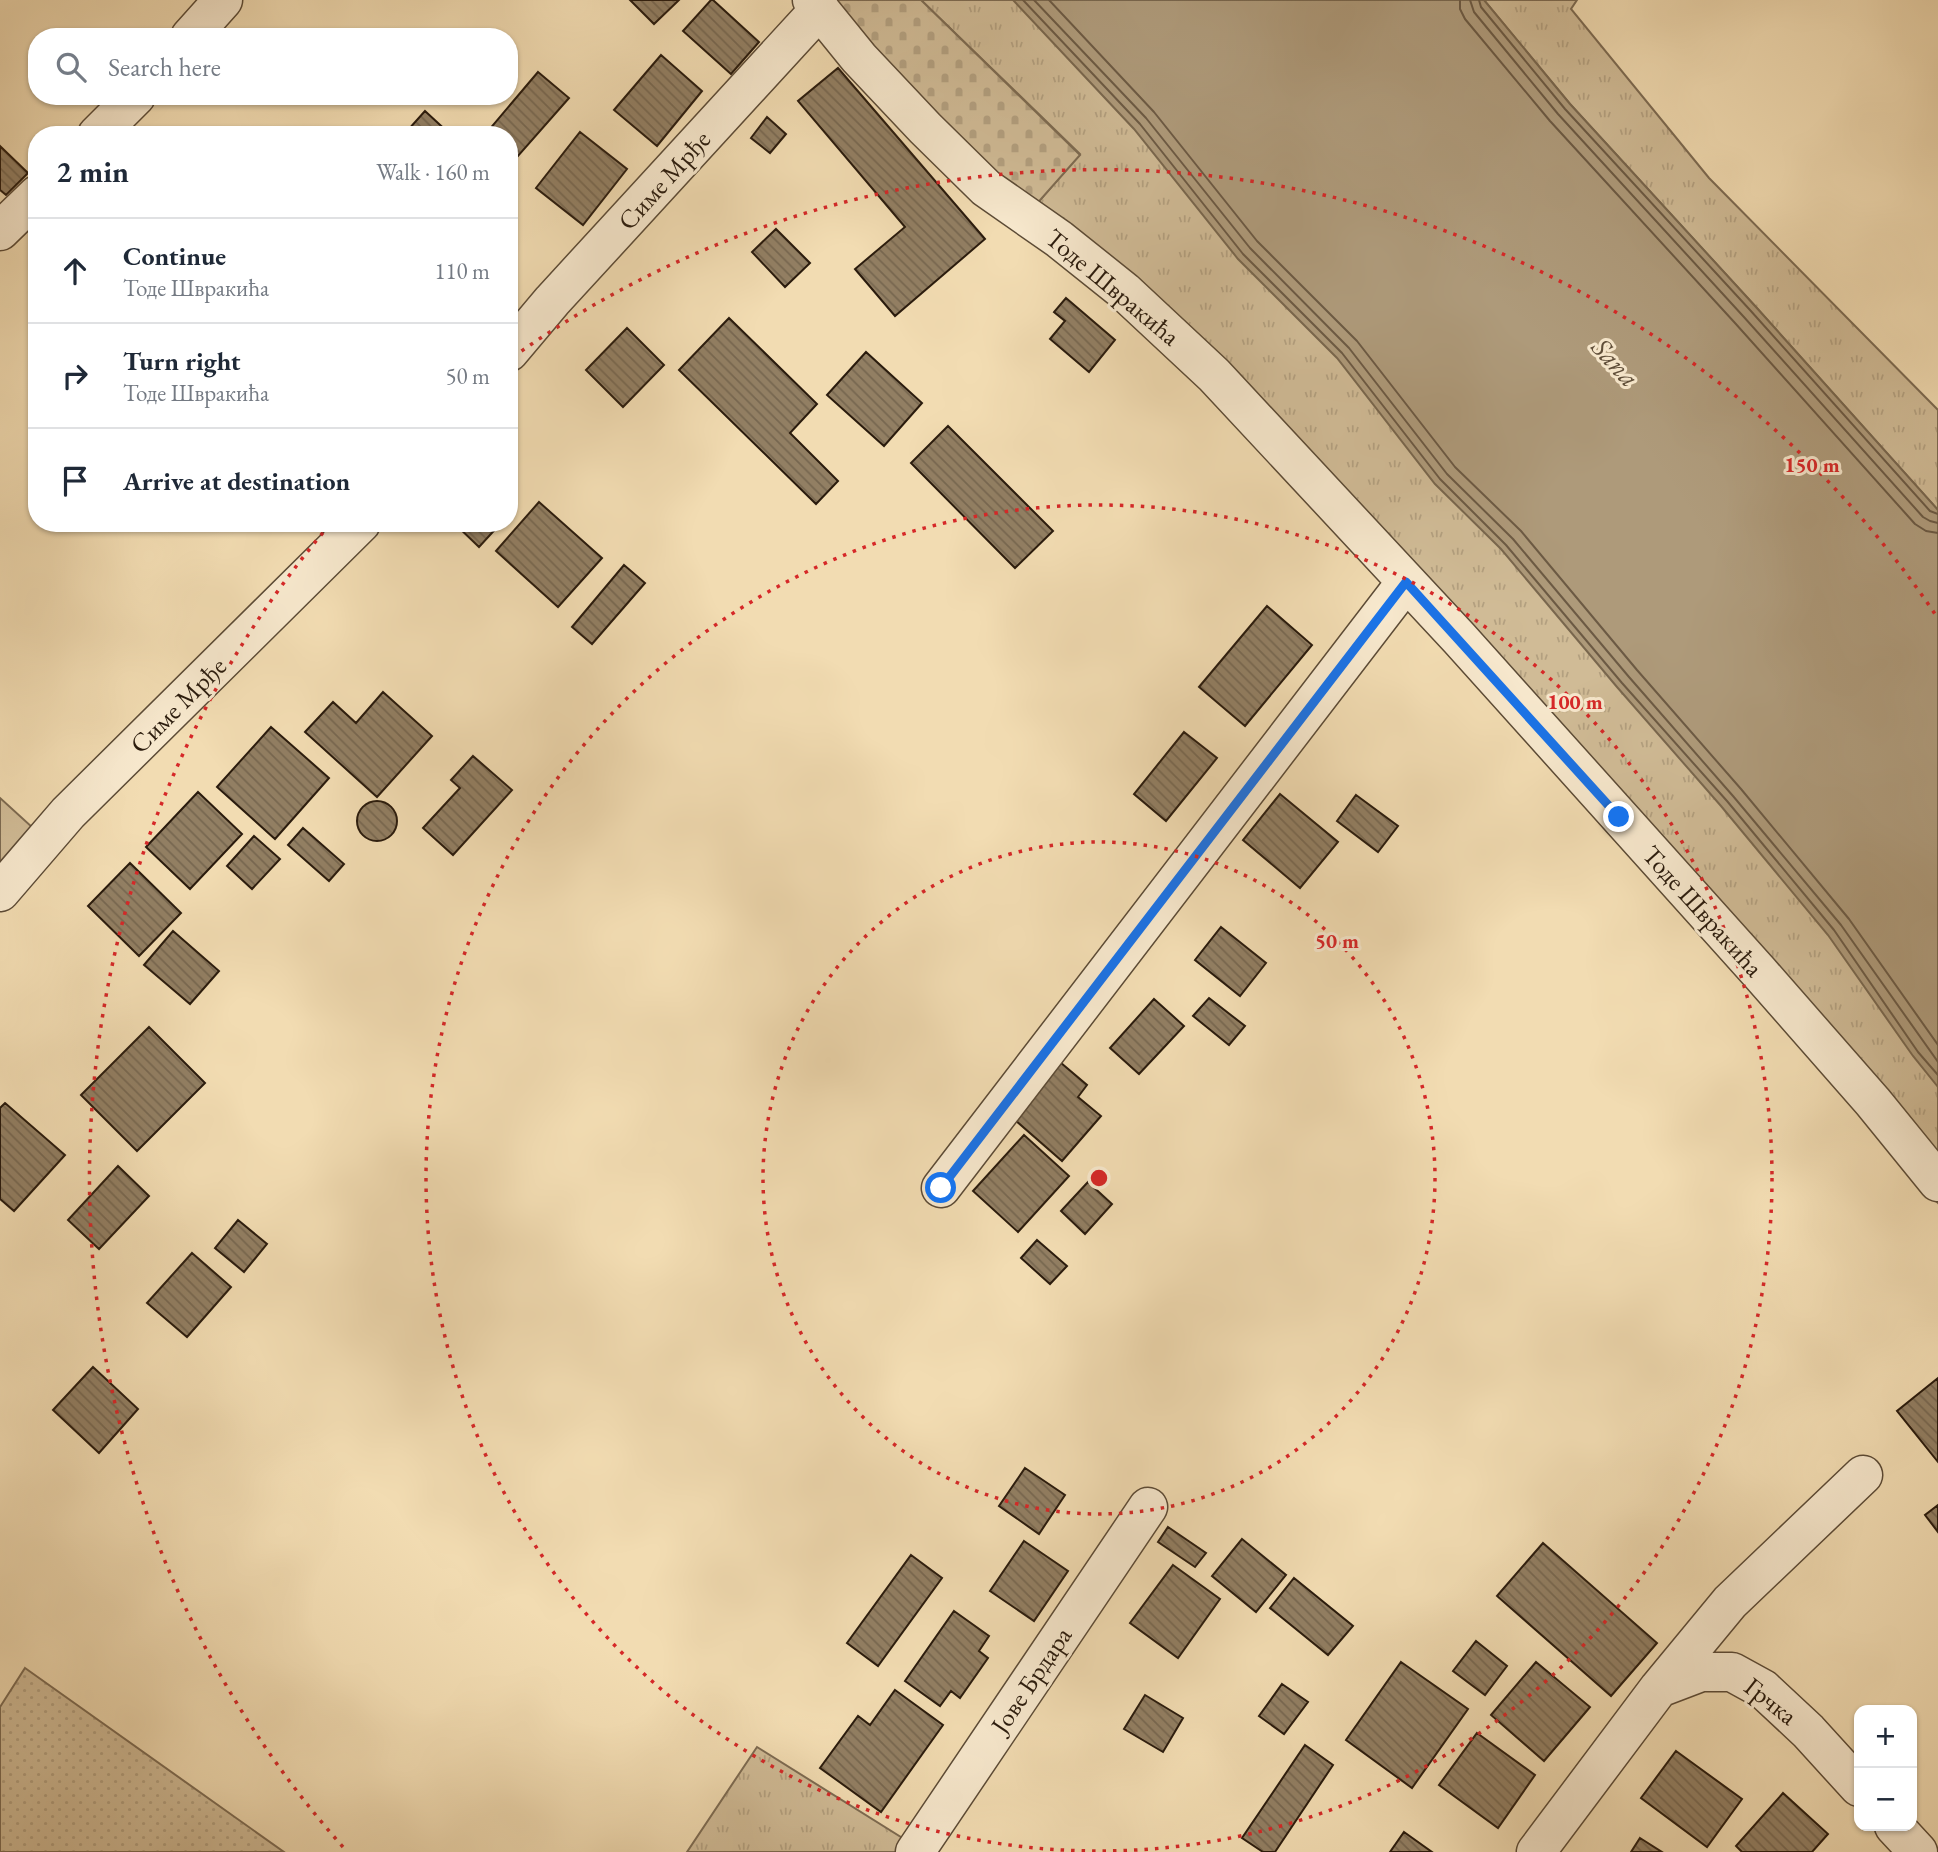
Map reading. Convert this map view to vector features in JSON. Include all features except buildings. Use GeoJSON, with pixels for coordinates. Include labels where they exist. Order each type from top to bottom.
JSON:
{"type":"FeatureCollection","features":[{"type":"Feature","properties":{"kind":"street"},"geometry":{"type":"LineString","coordinates":[[198,28],[223,0]]}},
{"type":"Feature","properties":{"kind":"street","name":"Симе Мрђе"},"geometry":{"type":"LineString","coordinates":[[518,341],[816,5]]}},
{"type":"Feature","properties":{"kind":"street","name":"Тоде Швракића"},"geometry":{"type":"LineString","coordinates":[[816,5],[859,58],[986,188],[1059,239],[1124,291],[1214,375],[1406,582],[1759,972],[1873,1102],[1938,1182]]}},
{"type":"Feature","properties":{"kind":"street"},"geometry":{"type":"LineString","coordinates":[[106,126],[127,105]]}},
{"type":"Feature","properties":{"kind":"street"},"geometry":{"type":"LineString","coordinates":[[0,231],[28,204]]}},
{"type":"Feature","properties":{"kind":"street","name":"Симе Мрђе"},"geometry":{"type":"LineString","coordinates":[[0,892],[68,814],[352,532]]}},
{"type":"Feature","properties":{"kind":"street"},"geometry":{"type":"LineString","coordinates":[[941,1188],[1406,582]]}},
{"type":"Feature","properties":{"kind":"street"},"geometry":{"type":"LineString","coordinates":[[1536,1852],[1659,1688],[1730,1602],[1863,1475]]}},
{"type":"Feature","properties":{"kind":"street","name":"Јове Брдара"},"geometry":{"type":"LineString","coordinates":[[915,1852],[1148,1507]]}},
{"type":"Feature","properties":{"kind":"street","name":"Грчка"},"geometry":{"type":"LineString","coordinates":[[1659,1688],[1701,1672],[1732,1672],[1763,1689],[1808,1731],[1854,1782]]}},
{"type":"Feature","properties":{"kind":"street"},"geometry":{"type":"LineString","coordinates":[[1899,1831],[1918,1852]]}},
{"type":"Feature","properties":{"kind":"green space"},"geometry":{"type":"Polygon","coordinates":[[[830,0],[921,0],[1080,155],[1034,207],[977,162],[830,0]]]}},
{"type":"Feature","properties":{"kind":"green space"},"geometry":{"type":"Polygon","coordinates":[[[921,0],[1052,0],[1590,603],[1938,1073],[1938,1203],[1907,1170],[1928,1146],[1034,207],[1080,154],[921,0]]]}},
{"type":"Feature","properties":{"kind":"green space"},"geometry":{"type":"Polygon","coordinates":[[[1484,0],[1577,0],[1571,9],[1709,178],[1938,410],[1938,510],[1570,104],[1484,0]]]}},
{"type":"Feature","properties":{"kind":"green space"},"geometry":{"type":"Polygon","coordinates":[[[0,798],[44,838],[0,887],[0,798]]]}},
{"type":"Feature","properties":{"kind":"green space"},"geometry":{"type":"Polygon","coordinates":[[[25,1668],[284,1852],[0,1852],[0,1707],[25,1668]]]}},
{"type":"Feature","properties":{"kind":"green space"},"geometry":{"type":"Polygon","coordinates":[[[757,1747],[912,1844],[906,1852],[687,1852],[757,1747]]]}},
{"type":"Feature","properties":{"kind":"water","name":"Sana"},"geometry":{"type":"Polygon","coordinates":[[[1013,0],[1484,0],[1570,104],[1938,510],[1938,1087],[1828,935],[1721,806],[1501,549],[1435,484],[1337,358],[1238,259],[1134,129],[1013,0]]]}},
{"type":"Feature","properties":{"kind":"route"},"geometry":{"type":"LineString","coordinates":[[941,1188],[1406,582],[1619,817]]}}]}
